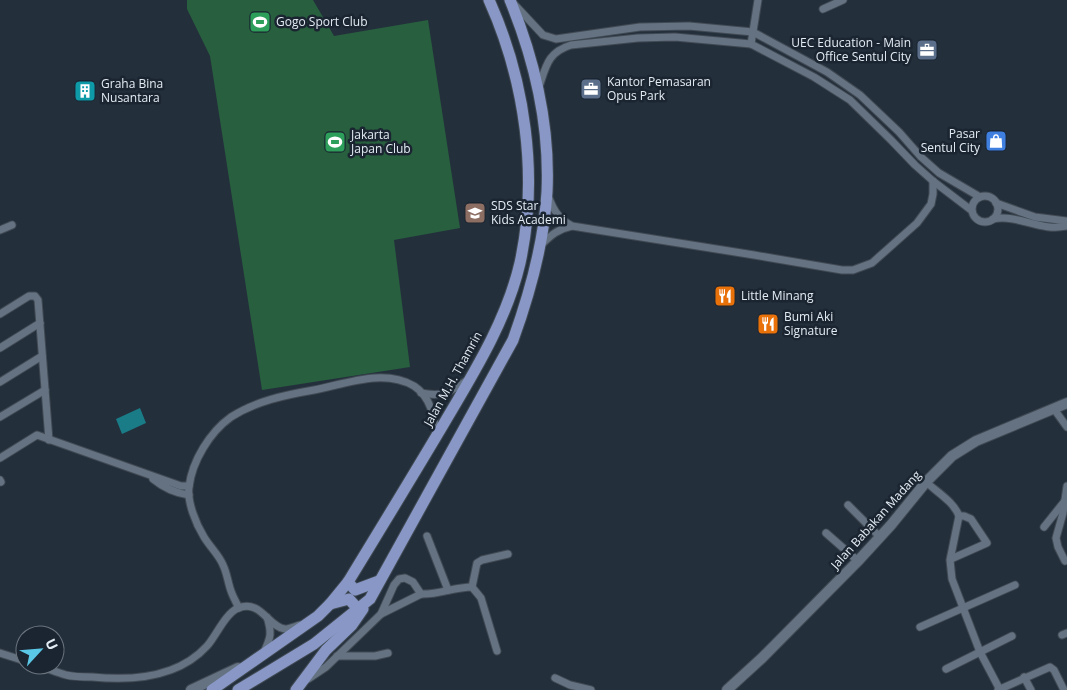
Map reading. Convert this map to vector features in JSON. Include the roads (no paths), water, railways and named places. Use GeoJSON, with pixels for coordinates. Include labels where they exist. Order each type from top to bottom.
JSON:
{"type":"FeatureCollection","features":[{"type":"Feature","properties":{"kind":"main road","name":"Jalan M.H. Thamrin"},"geometry":{"type":"LineString","coordinates":[[212,690],[309,623],[330,604],[348,582],[471,378],[504,309],[520,263],[526,228],[527,152],[520,93],[507,48],[489,0]]}},
{"type":"Feature","properties":{"kind":"main road"},"geometry":{"type":"LineString","coordinates":[[298,687],[326,650],[352,626],[370,599],[513,340],[528,297],[539,247],[547,193],[546,152],[532,60],[511,0]]}},
{"type":"Feature","properties":{"kind":"main road"},"geometry":{"type":"LineString","coordinates":[[507,48],[514,50],[521,48],[525,38]]}},
{"type":"Feature","properties":{"kind":"main road"},"geometry":{"type":"LineString","coordinates":[[513,66],[517,60],[525,58],[532,60]]}},
{"type":"Feature","properties":{"kind":"main road"},"geometry":{"type":"LineString","coordinates":[[520,263],[535,267]]}},
{"type":"Feature","properties":{"kind":"main road","name":"Jalan Babakan Madang"},"geometry":{"type":"LineString","coordinates":[[728,690],[858,561],[926,482],[952,456],[970,445],[1067,403]]}},
{"type":"Feature","properties":{"kind":"main road"},"geometry":{"type":"LineString","coordinates":[[348,582],[355,590],[379,581]]}},
{"type":"Feature","properties":{"kind":"main road"},"geometry":{"type":"LineString","coordinates":[[330,604],[350,599],[358,609]]}},
{"type":"Feature","properties":{"kind":"main road"},"geometry":{"type":"LineString","coordinates":[[238,690],[314,644],[370,599]]}},
{"type":"Feature","properties":{"kind":"main road"},"geometry":{"type":"LineString","coordinates":[[191,690],[262,656]]}},
{"type":"Feature","properties":{"kind":"street"},"geometry":{"type":"LineString","coordinates":[[511,0],[543,35],[556,39],[628,28],[689,26],[753,32],[827,72],[860,95],[899,132],[921,158],[939,173],[980,197]]}},
{"type":"Feature","properties":{"kind":"street"},"geometry":{"type":"LineString","coordinates":[[750,44],[758,0]]}},
{"type":"Feature","properties":{"kind":"street"},"geometry":{"type":"LineString","coordinates":[[823,9],[844,0]]}},
{"type":"Feature","properties":{"kind":"street"},"geometry":{"type":"LineString","coordinates":[[689,26],[689,39]]}},
{"type":"Feature","properties":{"kind":"street"},"geometry":{"type":"LineString","coordinates":[[538,90],[546,64],[560,48],[571,45],[638,38],[689,39],[750,44],[814,77],[850,100],[933,181],[972,210]]}},
{"type":"Feature","properties":{"kind":"street"},"geometry":{"type":"LineString","coordinates":[[547,193],[554,211],[562,221],[572,226],[842,270],[852,270],[872,263],[917,223],[931,204],[933,181]]}},
{"type":"Feature","properties":{"kind":"street"},"geometry":{"type":"LineString","coordinates":[[1067,221],[1035,218],[996,203],[988,196],[980,197],[973,202],[974,218],[978,221],[986,223],[1004,217],[1036,225],[1059,228],[1067,226]]}},
{"type":"Feature","properties":{"kind":"street"},"geometry":{"type":"LineString","coordinates":[[993,220],[998,212],[996,203]]}},
{"type":"Feature","properties":{"kind":"street"},"geometry":{"type":"LineString","coordinates":[[0,230],[12,225]]}},
{"type":"Feature","properties":{"kind":"street"},"geometry":{"type":"LineString","coordinates":[[539,247],[561,228],[572,226]]}},
{"type":"Feature","properties":{"kind":"street"},"geometry":{"type":"LineString","coordinates":[[0,314],[30,296],[35,296],[38,300],[49,440]]}},
{"type":"Feature","properties":{"kind":"street"},"geometry":{"type":"LineString","coordinates":[[0,348],[40,323]]}},
{"type":"Feature","properties":{"kind":"street"},"geometry":{"type":"LineString","coordinates":[[0,382],[42,356]]}},
{"type":"Feature","properties":{"kind":"street"},"geometry":{"type":"LineString","coordinates":[[421,392],[434,396],[446,394],[471,378]]}},
{"type":"Feature","properties":{"kind":"street"},"geometry":{"type":"LineString","coordinates":[[239,608],[231,593],[223,565],[204,538],[196,522],[189,495],[189,486],[200,452],[226,421],[251,406],[298,392],[367,379],[399,380],[414,386],[421,392],[434,413],[437,437]]}},
{"type":"Feature","properties":{"kind":"street"},"geometry":{"type":"LineString","coordinates":[[0,417],[45,390]]}},
{"type":"Feature","properties":{"kind":"street"},"geometry":{"type":"LineString","coordinates":[[1054,409],[1067,427]]}},
{"type":"Feature","properties":{"kind":"street"},"geometry":{"type":"LineString","coordinates":[[0,458],[37,435],[181,486],[189,486]]}},
{"type":"Feature","properties":{"kind":"street"},"geometry":{"type":"LineString","coordinates":[[149,475],[163,487],[179,494],[189,495]]}},
{"type":"Feature","properties":{"kind":"street"},"geometry":{"type":"LineString","coordinates":[[926,482],[952,505],[959,516],[949,566],[952,579],[980,652],[999,690],[1024,677],[1050,667],[1054,670],[1064,690]]}},
{"type":"Feature","properties":{"kind":"street"},"geometry":{"type":"LineString","coordinates":[[1065,561],[1056,538],[1067,486]]}},
{"type":"Feature","properties":{"kind":"street"},"geometry":{"type":"LineString","coordinates":[[1044,527],[1064,502]]}},
{"type":"Feature","properties":{"kind":"street"},"geometry":{"type":"LineString","coordinates":[[848,505],[880,537]]}},
{"type":"Feature","properties":{"kind":"street"},"geometry":{"type":"LineString","coordinates":[[950,559],[987,543],[970,519],[959,516]]}},
{"type":"Feature","properties":{"kind":"street"},"geometry":{"type":"LineString","coordinates":[[826,533],[858,561]]}},
{"type":"Feature","properties":{"kind":"street"},"geometry":{"type":"LineString","coordinates":[[427,536],[448,590]]}},
{"type":"Feature","properties":{"kind":"street"},"geometry":{"type":"LineString","coordinates":[[497,651],[480,598],[472,587],[477,563],[508,554]]}},
{"type":"Feature","properties":{"kind":"street"},"geometry":{"type":"LineString","coordinates":[[381,614],[394,585],[399,579],[406,578],[413,582],[421,594]]}},
{"type":"Feature","properties":{"kind":"street"},"geometry":{"type":"LineString","coordinates":[[920,627],[1016,585]]}},
{"type":"Feature","properties":{"kind":"street"},"geometry":{"type":"LineString","coordinates":[[298,687],[326,667],[381,614],[421,594],[431,595],[459,587],[472,587]]}},
{"type":"Feature","properties":{"kind":"street"},"geometry":{"type":"LineString","coordinates":[[65,675],[109,679],[137,678],[173,669],[197,655],[207,646],[231,614],[239,608],[248,607],[261,611],[276,625],[286,629],[309,623]]}},
{"type":"Feature","properties":{"kind":"street"},"geometry":{"type":"LineString","coordinates":[[262,656],[270,640],[271,630],[266,617]]}},
{"type":"Feature","properties":{"kind":"street"},"geometry":{"type":"LineString","coordinates":[[946,669],[1012,636]]}},
{"type":"Feature","properties":{"kind":"street"},"geometry":{"type":"LineString","coordinates":[[0,653],[15,658]]}},
{"type":"Feature","properties":{"kind":"street"},"geometry":{"type":"LineString","coordinates":[[337,656],[375,656],[388,653]]}},
{"type":"Feature","properties":{"kind":"street"},"geometry":{"type":"LineString","coordinates":[[1024,677],[1030,690]]}},
{"type":"Feature","properties":{"kind":"street"},"geometry":{"type":"LineString","coordinates":[[555,678],[570,685],[592,690]]}},
{"type":"Feature","properties":{"kind":"water"},"geometry":{"type":"Polygon","coordinates":[[[140,408],[146,423],[122,434],[116,419],[140,408]]]}},
{"type":"Feature","properties":{"kind":"place","name":"Gogo Sport Club"},"geometry":{"type":"Point","coordinates":[260,22]}},
{"type":"Feature","properties":{"kind":"place","name":"UEC Education - Main Office Sentul City"},"geometry":{"type":"Point","coordinates":[927,50]}},
{"type":"Feature","properties":{"kind":"place","name":"Kantor Pemasaran Opus Park"},"geometry":{"type":"Point","coordinates":[591,89]}},
{"type":"Feature","properties":{"kind":"place","name":"Graha Bina Nusantara"},"geometry":{"type":"Point","coordinates":[85,91]}},
{"type":"Feature","properties":{"kind":"place","name":"Pasar Sentul City"},"geometry":{"type":"Point","coordinates":[996,141]}},
{"type":"Feature","properties":{"kind":"place","name":"Jakarta Japan Club"},"geometry":{"type":"Point","coordinates":[335,142]}},
{"type":"Feature","properties":{"kind":"place","name":"SDS Star Kids Academi"},"geometry":{"type":"Point","coordinates":[475,213]}},
{"type":"Feature","properties":{"kind":"place","name":"Little Minang"},"geometry":{"type":"Point","coordinates":[725,296]}},
{"type":"Feature","properties":{"kind":"place","name":"Bumi Aki Signature"},"geometry":{"type":"Point","coordinates":[768,324]}}]}
